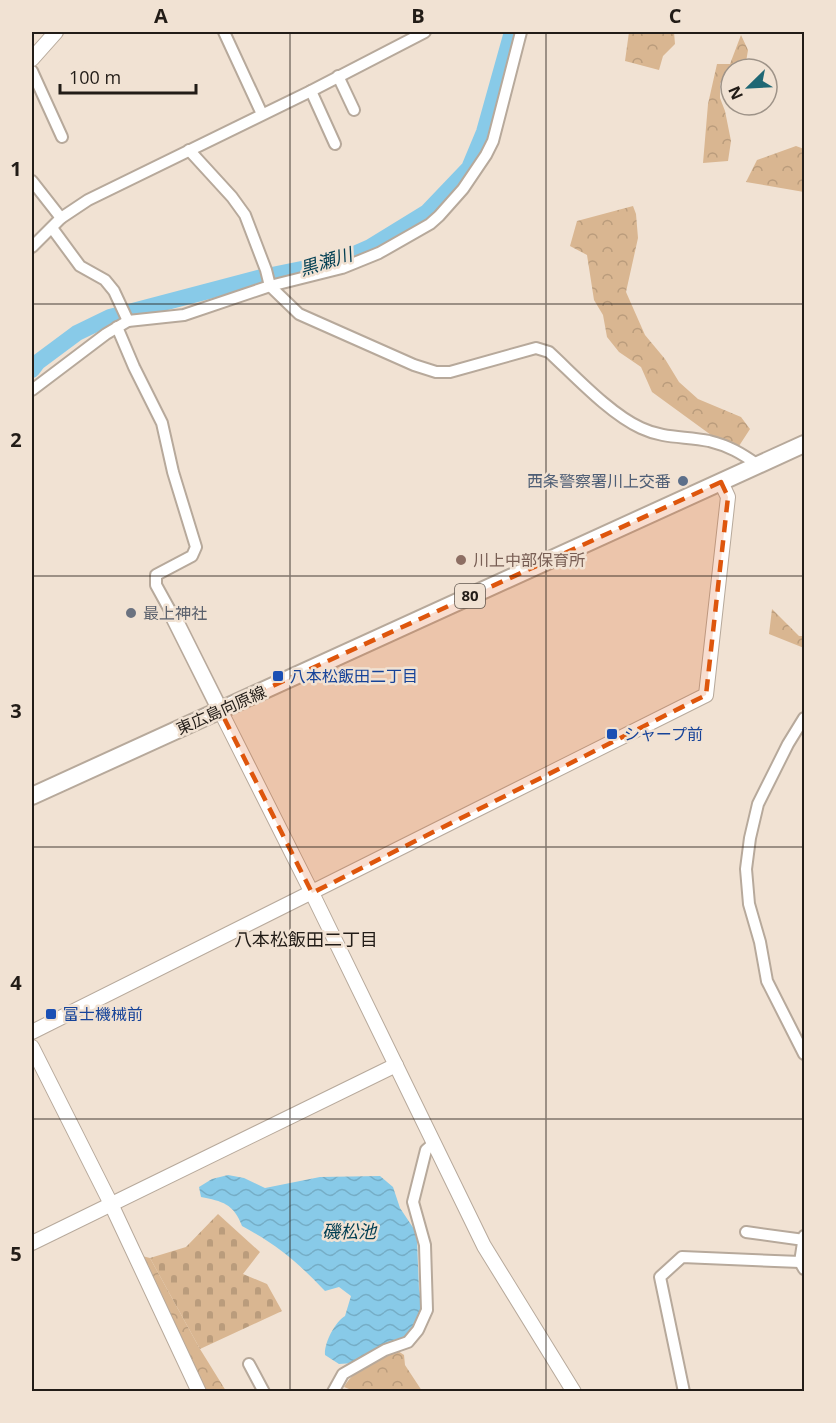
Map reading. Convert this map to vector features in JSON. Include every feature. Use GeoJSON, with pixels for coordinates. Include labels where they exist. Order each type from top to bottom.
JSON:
{"type":"FeatureCollection","features":[{"type":"Feature","properties":{"kind":"main road","name":"東広島向原線"},"geometry":{"type":"LineString","coordinates":[[32,796],[804,444]]}},
{"type":"Feature","properties":{"kind":"main road"},"geometry":{"type":"LineString","coordinates":[[172,614],[220,710]]}},
{"type":"Feature","properties":{"kind":"street"},"geometry":{"type":"LineString","coordinates":[[32,59],[56,32]]}},
{"type":"Feature","properties":{"kind":"street"},"geometry":{"type":"LineString","coordinates":[[224,32],[262,114]]}},
{"type":"Feature","properties":{"kind":"street"},"geometry":{"type":"LineString","coordinates":[[32,248],[61,218],[88,200],[311,91],[425,32]]}},
{"type":"Feature","properties":{"kind":"street"},"geometry":{"type":"LineString","coordinates":[[32,390],[128,321],[184,315],[270,286],[342,268],[379,253],[430,224],[463,189],[489,148],[521,32]]}},
{"type":"Feature","properties":{"kind":"street"},"geometry":{"type":"LineString","coordinates":[[32,71],[62,137]]}},
{"type":"Feature","properties":{"kind":"street"},"geometry":{"type":"LineString","coordinates":[[338,76],[354,110]]}},
{"type":"Feature","properties":{"kind":"street"},"geometry":{"type":"LineString","coordinates":[[311,91],[335,144]]}},
{"type":"Feature","properties":{"kind":"street"},"geometry":{"type":"LineString","coordinates":[[189,150],[232,197],[245,215],[270,286],[305,319],[436,372],[450,372],[536,348],[549,352],[619,414],[641,428],[673,438],[706,440],[735,449],[758,465]]}},
{"type":"Feature","properties":{"kind":"street"},"geometry":{"type":"LineString","coordinates":[[32,181],[61,218]]}},
{"type":"Feature","properties":{"kind":"street"},"geometry":{"type":"LineString","coordinates":[[52,228],[81,266],[105,280],[120,303],[128,321]]}},
{"type":"Feature","properties":{"kind":"street"},"geometry":{"type":"LineString","coordinates":[[117,327],[162,423],[173,472],[196,547],[192,556],[156,575],[156,585],[172,614]]}},
{"type":"Feature","properties":{"kind":"street"},"geometry":{"type":"LineString","coordinates":[[32,1032],[706,695],[728,497],[721,482]]}},
{"type":"Feature","properties":{"kind":"street"},"geometry":{"type":"LineString","coordinates":[[220,710],[484,1246],[574,1392]]}},
{"type":"Feature","properties":{"kind":"street"},"geometry":{"type":"LineString","coordinates":[[803,724],[788,744],[758,804],[746,869],[748,904],[760,942],[767,981],[804,1054]]}},
{"type":"Feature","properties":{"kind":"street"},"geometry":{"type":"LineString","coordinates":[[32,1047],[111,1204],[199,1392]]}},
{"type":"Feature","properties":{"kind":"street"},"geometry":{"type":"LineString","coordinates":[[32,1244],[396,1065]]}},
{"type":"Feature","properties":{"kind":"street"},"geometry":{"type":"LineString","coordinates":[[333,1392],[343,1374],[385,1350],[408,1342],[418,1330],[427,1310],[425,1245],[413,1202],[426,1150],[434,1143]]}},
{"type":"Feature","properties":{"kind":"street"},"geometry":{"type":"LineString","coordinates":[[684,1392],[660,1277],[682,1257],[802,1266],[804,1238],[746,1232]]}},
{"type":"Feature","properties":{"kind":"street"},"geometry":{"type":"LineString","coordinates":[[249,1364],[264,1392]]}},
{"type":"Feature","properties":{"kind":"highlighted area"},"geometry":{"type":"Polygon","coordinates":[[[721,482],[728,497],[706,695],[312,893],[220,710],[721,482]]]}},
{"type":"Feature","properties":{"kind":"green space"},"geometry":{"type":"Polygon","coordinates":[[[629,32],[674,32],[675,44],[663,56],[659,70],[625,61],[629,32]]]}},
{"type":"Feature","properties":{"kind":"green space"},"geometry":{"type":"Polygon","coordinates":[[[741,35],[748,50],[747,57],[733,57],[741,35]]]}},
{"type":"Feature","properties":{"kind":"green space"},"geometry":{"type":"Polygon","coordinates":[[[717,64],[719,64],[719,117],[726,117],[731,141],[728,161],[703,163],[708,104],[717,64]]]}},
{"type":"Feature","properties":{"kind":"green space"},"geometry":{"type":"Polygon","coordinates":[[[796,146],[804,149],[804,192],[746,182],[757,160],[796,146]]]}},
{"type":"Feature","properties":{"kind":"green space"},"geometry":{"type":"Polygon","coordinates":[[[633,206],[638,238],[626,292],[645,335],[665,359],[679,382],[698,399],[741,417],[750,429],[739,446],[711,435],[652,392],[641,367],[619,352],[607,337],[603,315],[594,300],[587,255],[570,246],[577,221],[633,206]]]}},
{"type":"Feature","properties":{"kind":"green space"},"geometry":{"type":"Polygon","coordinates":[[[772,609],[799,636],[804,636],[804,648],[769,634],[772,609]]]}},
{"type":"Feature","properties":{"kind":"green space"},"geometry":{"type":"Polygon","coordinates":[[[218,1214],[260,1252],[243,1274],[267,1284],[282,1311],[200,1349],[150,1258],[186,1247],[218,1214]]]}},
{"type":"Feature","properties":{"kind":"green space"},"geometry":{"type":"Polygon","coordinates":[[[142,1256],[150,1258],[226,1391],[205,1391],[142,1256]]]}},
{"type":"Feature","properties":{"kind":"green space"},"geometry":{"type":"Polygon","coordinates":[[[398,1351],[404,1355],[405,1365],[422,1391],[354,1391],[344,1387],[354,1374],[367,1364],[398,1351]]]}},
{"type":"Feature","properties":{"kind":"water","name":"磯松池"},"geometry":{"type":"Polygon","coordinates":[[[228,1175],[244,1178],[265,1188],[320,1177],[380,1176],[393,1187],[400,1208],[414,1229],[417,1241],[419,1289],[422,1303],[417,1320],[408,1336],[354,1363],[339,1364],[325,1355],[328,1339],[345,1316],[351,1296],[339,1287],[325,1291],[286,1255],[242,1226],[231,1208],[221,1202],[201,1197],[199,1187],[212,1179],[228,1175]]]}},
{"type":"Feature","properties":{"kind":"waterway","name":"黒瀬川"},"geometry":{"type":"LineString","coordinates":[[32,370],[38,362],[77,333],[110,317],[262,277],[336,262],[370,247],[427,212],[469,168],[484,132],[512,32]]}},
{"type":"Feature","properties":{"kind":"place","name":"西条警察署川上交番"},"geometry":{"type":"Point","coordinates":[683,481]}},
{"type":"Feature","properties":{"kind":"place","name":"川上中部保育所"},"geometry":{"type":"Point","coordinates":[461,560]}},
{"type":"Feature","properties":{"kind":"place","name":"最上神社"},"geometry":{"type":"Point","coordinates":[131,613]}},
{"type":"Feature","properties":{"kind":"place","name":"八本松飯田二丁目"},"geometry":{"type":"Point","coordinates":[278,676]}},
{"type":"Feature","properties":{"kind":"place","name":"シャープ前"},"geometry":{"type":"Point","coordinates":[612,734]}},
{"type":"Feature","properties":{"kind":"place","name":"富士機械前"},"geometry":{"type":"Point","coordinates":[51,1014]}},
{"type":"Feature","properties":{"kind":"district","name":"八本松飯田二丁目"},"geometry":{"type":"Point","coordinates":[306,940]}}]}
